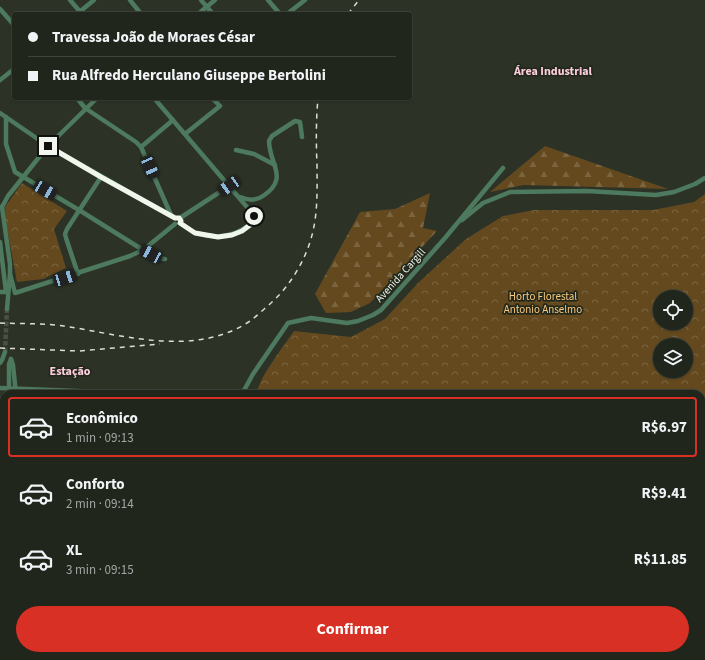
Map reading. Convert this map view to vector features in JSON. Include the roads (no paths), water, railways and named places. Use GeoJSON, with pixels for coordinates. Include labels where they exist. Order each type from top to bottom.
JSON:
{"type":"FeatureCollection","features":[{"type":"Feature","properties":{"kind":"street"},"geometry":{"type":"LineString","coordinates":[[70,0],[79,12]]}},
{"type":"Feature","properties":{"kind":"street"},"geometry":{"type":"LineString","coordinates":[[81,12],[94,0]]}},
{"type":"Feature","properties":{"kind":"street"},"geometry":{"type":"LineString","coordinates":[[130,0],[139,12]]}},
{"type":"Feature","properties":{"kind":"street"},"geometry":{"type":"LineString","coordinates":[[201,0],[211,12]]}},
{"type":"Feature","properties":{"kind":"street"},"geometry":{"type":"LineString","coordinates":[[201,12],[215,0]]}},
{"type":"Feature","properties":{"kind":"street"},"geometry":{"type":"LineString","coordinates":[[268,0],[278,12]]}},
{"type":"Feature","properties":{"kind":"street"},"geometry":{"type":"LineString","coordinates":[[290,12],[305,0]]}},
{"type":"Feature","properties":{"kind":"street"},"geometry":{"type":"LineString","coordinates":[[0,9],[12,22]]}},
{"type":"Feature","properties":{"kind":"street"},"geometry":{"type":"LineString","coordinates":[[0,80],[12,70]]}},
{"type":"Feature","properties":{"kind":"street"},"geometry":{"type":"LineString","coordinates":[[79,100],[85,108],[136,142],[141,147],[173,216]]}},
{"type":"Feature","properties":{"kind":"street"},"geometry":{"type":"LineString","coordinates":[[95,100],[48,146],[1,207],[10,274],[15,294],[78,274],[143,250],[229,186]]}},
{"type":"Feature","properties":{"kind":"street"},"geometry":{"type":"LineString","coordinates":[[0,113],[48,146],[101,177],[177,217],[179,222],[195,233],[218,237],[232,235],[242,231],[254,222],[252,213],[156,100]]}},
{"type":"Feature","properties":{"kind":"street"},"geometry":{"type":"LineString","coordinates":[[185,134],[220,106],[214,100]]}},
{"type":"Feature","properties":{"kind":"street"},"geometry":{"type":"LineString","coordinates":[[6,117],[6,144],[15,172],[143,250],[158,258],[165,259]]}},
{"type":"Feature","properties":{"kind":"street"},"geometry":{"type":"LineString","coordinates":[[141,147],[173,120]]}},
{"type":"Feature","properties":{"kind":"street"},"geometry":{"type":"LineString","coordinates":[[238,196],[250,200],[257,200],[276,183],[277,174],[269,146],[269,141],[272,136],[294,121],[298,121],[300,122],[302,137]]}},
{"type":"Feature","properties":{"kind":"street"},"geometry":{"type":"LineString","coordinates":[[236,150],[254,154],[275,165]]}},
{"type":"Feature","properties":{"kind":"street","name":"Avenida Cargill"},"geometry":{"type":"LineString","coordinates":[[244,390],[253,374],[288,323],[311,318],[352,322],[373,315],[388,302],[502,168]]}},
{"type":"Feature","properties":{"kind":"street"},"geometry":{"type":"LineString","coordinates":[[78,274],[65,234],[66,229],[101,177]]}},
{"type":"Feature","properties":{"kind":"street"},"geometry":{"type":"LineString","coordinates":[[444,238],[477,207],[497,196],[510,192],[587,191],[656,195],[674,192],[695,184],[705,178]]}},
{"type":"Feature","properties":{"kind":"street"},"geometry":{"type":"LineString","coordinates":[[0,242],[7,293],[7,309]]}},
{"type":"Feature","properties":{"kind":"street"},"geometry":{"type":"LineString","coordinates":[[7,293],[10,274]]}},
{"type":"Feature","properties":{"kind":"street"},"geometry":{"type":"LineString","coordinates":[[0,292],[7,293]]}},
{"type":"Feature","properties":{"kind":"street"},"geometry":{"type":"LineString","coordinates":[[0,362],[5,352]]}},
{"type":"Feature","properties":{"kind":"street"},"geometry":{"type":"LineString","coordinates":[[9,390],[9,364],[11,359],[16,390]]}},
{"type":"Feature","properties":{"kind":"tunnel"},"geometry":{"type":"LineString","coordinates":[[5,352],[7,309]]}},
{"type":"Feature","properties":{"kind":"railway"},"geometry":{"type":"LineString","coordinates":[[350,12],[359,0]]}},
{"type":"Feature","properties":{"kind":"railway"},"geometry":{"type":"LineString","coordinates":[[0,323],[56,325],[134,338],[158,341],[183,341],[206,339],[229,332],[250,321],[271,303],[285,288],[307,251],[315,223],[318,100]]}},
{"type":"Feature","properties":{"kind":"railway"},"geometry":{"type":"LineString","coordinates":[[0,348],[79,351],[160,344]]}},
{"type":"Feature","properties":{"kind":"district","name":"Área Industrial"},"geometry":{"type":"Point","coordinates":[553,71]}},
{"type":"Feature","properties":{"kind":"district","name":"Estação"},"geometry":{"type":"Point","coordinates":[70,371]}},
{"type":"Feature","properties":{"kind":"park label","name":"Horto Florestal Antonio Anselmo"},"geometry":{"type":"Point","coordinates":[543,302]}}]}
